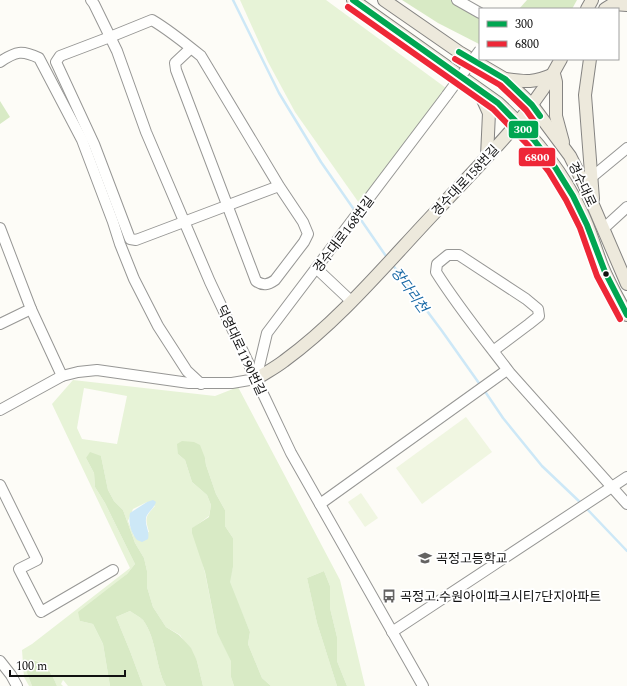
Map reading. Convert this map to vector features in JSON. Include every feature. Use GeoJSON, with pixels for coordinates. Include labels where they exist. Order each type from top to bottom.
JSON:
{"type":"FeatureCollection","features":[{"type":"Feature","properties":{"kind":"main road","name":"경수대로"},"geometry":{"type":"LineString","coordinates":[[353,0],[479,90],[519,122],[566,181],[582,212],[612,288],[627,315]]}},
{"type":"Feature","properties":{"kind":"main road","name":"경수대로"},"geometry":{"type":"LineString","coordinates":[[384,0],[459,52],[505,79],[532,105],[570,156],[584,184],[627,284]]}},
{"type":"Feature","properties":{"kind":"main road"},"geometry":{"type":"LineString","coordinates":[[607,8],[613,4],[627,6]]}},
{"type":"Feature","properties":{"kind":"main road","name":"경수대로158번길"},"geometry":{"type":"LineString","coordinates":[[352,301],[519,122],[554,74],[561,60]]}},
{"type":"Feature","properties":{"kind":"main road"},"geometry":{"type":"LineString","coordinates":[[590,60],[585,96],[593,206]]}},
{"type":"Feature","properties":{"kind":"main road"},"geometry":{"type":"LineString","coordinates":[[505,79],[525,82],[540,80],[554,74],[556,82],[556,116],[565,150]]}},
{"type":"Feature","properties":{"kind":"main road"},"geometry":{"type":"LineString","coordinates":[[479,90],[488,113],[487,156]]}},
{"type":"Feature","properties":{"kind":"main road"},"geometry":{"type":"LineString","coordinates":[[256,379],[289,357],[322,330],[352,301]]}},
{"type":"Feature","properties":{"kind":"street","name":"덕영대로1190번길"},"geometry":{"type":"LineString","coordinates":[[91,0],[117,51],[146,132],[210,282],[291,453],[424,686]]}},
{"type":"Feature","properties":{"kind":"street"},"geometry":{"type":"LineString","coordinates":[[457,0],[479,12]]}},
{"type":"Feature","properties":{"kind":"street"},"geometry":{"type":"LineString","coordinates":[[191,48],[175,63],[176,70],[227,205],[256,281],[261,284],[269,284],[275,280],[304,242],[308,234],[303,222],[279,186],[201,56],[191,48],[162,26],[152,20],[60,56],[56,62],[94,144],[130,239],[136,240],[184,221],[227,205],[279,186]]}},
{"type":"Feature","properties":{"kind":"street","name":"경수대로168번길"},"geometry":{"type":"LineString","coordinates":[[256,379],[267,333],[479,51]]}},
{"type":"Feature","properties":{"kind":"street"},"geometry":{"type":"LineString","coordinates":[[0,62],[12,54],[27,52],[39,58],[82,140],[134,280],[158,326],[183,365],[187,371],[201,384]]}},
{"type":"Feature","properties":{"kind":"street"},"geometry":{"type":"LineString","coordinates":[[592,177],[627,148]]}},
{"type":"Feature","properties":{"kind":"street"},"geometry":{"type":"LineString","coordinates":[[603,229],[626,212]]}},
{"type":"Feature","properties":{"kind":"street"},"geometry":{"type":"LineString","coordinates":[[0,228],[31,309],[62,376]]}},
{"type":"Feature","properties":{"kind":"street"},"geometry":{"type":"LineString","coordinates":[[493,351],[539,316],[538,309],[526,299],[459,254],[448,255],[437,264],[436,272],[493,351],[507,370],[627,504]]}},
{"type":"Feature","properties":{"kind":"street"},"geometry":{"type":"LineString","coordinates":[[316,268],[352,301]]}},
{"type":"Feature","properties":{"kind":"street"},"geometry":{"type":"LineString","coordinates":[[0,324],[31,309]]}},
{"type":"Feature","properties":{"kind":"street"},"geometry":{"type":"LineString","coordinates":[[0,410],[62,376],[78,372],[97,370],[201,384],[232,383],[256,379]]}},
{"type":"Feature","properties":{"kind":"street"},"geometry":{"type":"LineString","coordinates":[[320,504],[507,370]]}},
{"type":"Feature","properties":{"kind":"street"},"geometry":{"type":"LineString","coordinates":[[392,632],[627,477]]}},
{"type":"Feature","properties":{"kind":"street"},"geometry":{"type":"LineString","coordinates":[[0,485],[37,560],[19,569],[41,612],[113,570]]}},
{"type":"Feature","properties":{"kind":"street"},"geometry":{"type":"LineString","coordinates":[[0,661],[11,675],[17,686]]}},
{"type":"Feature","properties":{"kind":"green space"},"geometry":{"type":"Polygon","coordinates":[[[240,0],[326,0],[446,88],[359,203],[295,112],[268,62],[240,0]]]}},
{"type":"Feature","properties":{"kind":"green space"},"geometry":{"type":"Polygon","coordinates":[[[402,0],[451,0],[479,17],[479,44],[438,23],[402,0]]]}},
{"type":"Feature","properties":{"kind":"green space"},"geometry":{"type":"Polygon","coordinates":[[[527,0],[577,0],[573,8],[520,8],[527,0]]]}},
{"type":"Feature","properties":{"kind":"green space"},"geometry":{"type":"Polygon","coordinates":[[[0,101],[10,117],[0,124],[0,101]]]}},
{"type":"Feature","properties":{"kind":"green space"},"geometry":{"type":"Polygon","coordinates":[[[73,380],[215,396],[238,387],[340,580],[365,686],[347,686],[337,661],[337,637],[330,608],[330,586],[324,571],[307,578],[317,623],[337,686],[271,686],[262,678],[248,644],[250,632],[229,582],[233,567],[233,538],[225,526],[225,510],[216,494],[205,458],[178,454],[185,460],[192,482],[207,495],[211,505],[209,516],[193,528],[205,573],[217,633],[232,661],[231,677],[234,686],[203,686],[197,661],[180,635],[166,627],[153,607],[147,587],[147,571],[144,558],[135,543],[123,510],[114,501],[108,490],[101,456],[86,458],[94,473],[95,487],[105,503],[135,564],[127,574],[106,592],[80,621],[93,624],[103,644],[110,686],[68,686],[63,680],[61,684],[63,686],[57,686],[50,671],[44,664],[34,660],[28,660],[27,673],[32,686],[29,686],[24,677],[22,650],[32,644],[130,568],[52,404],[73,380]],[[84,388],[77,428],[82,439],[117,444],[127,396],[84,388]],[[147,502],[133,509],[128,521],[134,536],[149,532],[147,518],[155,506],[147,502]]]}},
{"type":"Feature","properties":{"kind":"green space"},"geometry":{"type":"Polygon","coordinates":[[[466,417],[492,452],[422,504],[396,468],[466,417]]]}},
{"type":"Feature","properties":{"kind":"green space"},"geometry":{"type":"Polygon","coordinates":[[[182,441],[194,442],[200,445],[216,494],[225,510],[225,526],[233,538],[233,567],[230,582],[250,632],[248,644],[262,678],[271,686],[234,686],[231,677],[231,661],[217,633],[205,572],[192,533],[192,528],[209,517],[211,505],[207,495],[192,482],[185,460],[178,454],[177,444],[182,441]]]}},
{"type":"Feature","properties":{"kind":"green space"},"geometry":{"type":"Polygon","coordinates":[[[90,452],[101,456],[108,490],[114,501],[123,510],[135,543],[144,558],[147,571],[147,587],[153,607],[166,627],[179,635],[191,648],[197,661],[203,686],[166,686],[162,678],[154,644],[148,627],[143,620],[130,611],[116,617],[143,686],[110,686],[103,644],[93,624],[80,621],[78,612],[127,574],[135,564],[105,503],[95,487],[94,473],[86,458],[90,452]]]}},
{"type":"Feature","properties":{"kind":"green space"},"geometry":{"type":"Polygon","coordinates":[[[361,493],[378,518],[365,527],[348,502],[361,493]]]}},
{"type":"Feature","properties":{"kind":"green space"},"geometry":{"type":"Polygon","coordinates":[[[324,571],[330,586],[330,608],[337,637],[337,661],[347,686],[337,686],[317,623],[307,578],[324,571]]]}},
{"type":"Feature","properties":{"kind":"green space"},"geometry":{"type":"Polygon","coordinates":[[[130,611],[143,620],[148,627],[154,644],[162,678],[166,686],[143,686],[116,617],[130,611]]]}},
{"type":"Feature","properties":{"kind":"green space"},"geometry":{"type":"Polygon","coordinates":[[[28,660],[39,662],[47,668],[57,686],[32,686],[27,673],[28,660]]]}},
{"type":"Feature","properties":{"kind":"water"},"geometry":{"type":"Polygon","coordinates":[[[153,500],[156,502],[146,519],[148,539],[142,542],[137,540],[133,534],[129,520],[130,513],[147,502],[153,500]]]}},
{"type":"Feature","properties":{"kind":"waterway","name":"장다리천"},"geometry":{"type":"LineString","coordinates":[[233,0],[279,93],[321,162],[355,211]]}},
{"type":"Feature","properties":{"kind":"waterway","name":"장다리천"},"geometry":{"type":"LineString","coordinates":[[359,217],[388,259]]}},
{"type":"Feature","properties":{"kind":"waterway","name":"장다리천"},"geometry":{"type":"LineString","coordinates":[[392,264],[481,386]]}},
{"type":"Feature","properties":{"kind":"waterway","name":"장다리천"},"geometry":{"type":"LineString","coordinates":[[484,390],[503,418],[542,466],[582,504]]}},
{"type":"Feature","properties":{"kind":"waterway","name":"장다리천"},"geometry":{"type":"LineString","coordinates":[[586,508],[627,551]]}},
{"type":"Feature","properties":{"kind":"transit line","name":"300"},"geometry":{"type":"LineString","coordinates":[[353,0],[498,103],[534,140],[555,167],[573,196],[587,225],[605,272],[627,315]]}},
{"type":"Feature","properties":{"kind":"transit line","name":"6800"},"geometry":{"type":"LineString","coordinates":[[348,7],[493,109],[528,145],[549,172],[566,200],[580,228],[597,276],[620,319]]}},
{"type":"Feature","properties":{"kind":"transit line","name":"300"},"geometry":{"type":"LineString","coordinates":[[459,52],[505,79],[532,105],[540,116]]}},
{"type":"Feature","properties":{"kind":"transit line","name":"6800"},"geometry":{"type":"LineString","coordinates":[[455,59],[500,85],[526,110],[534,121]]}},
{"type":"Feature","properties":{"kind":"place","name":"곡정고등학교"},"geometry":{"type":"Point","coordinates":[425,558]}},
{"type":"Feature","properties":{"kind":"place","name":"곡정고.수원아이파크시티7단지아파트"},"geometry":{"type":"Point","coordinates":[389,596]}}]}
